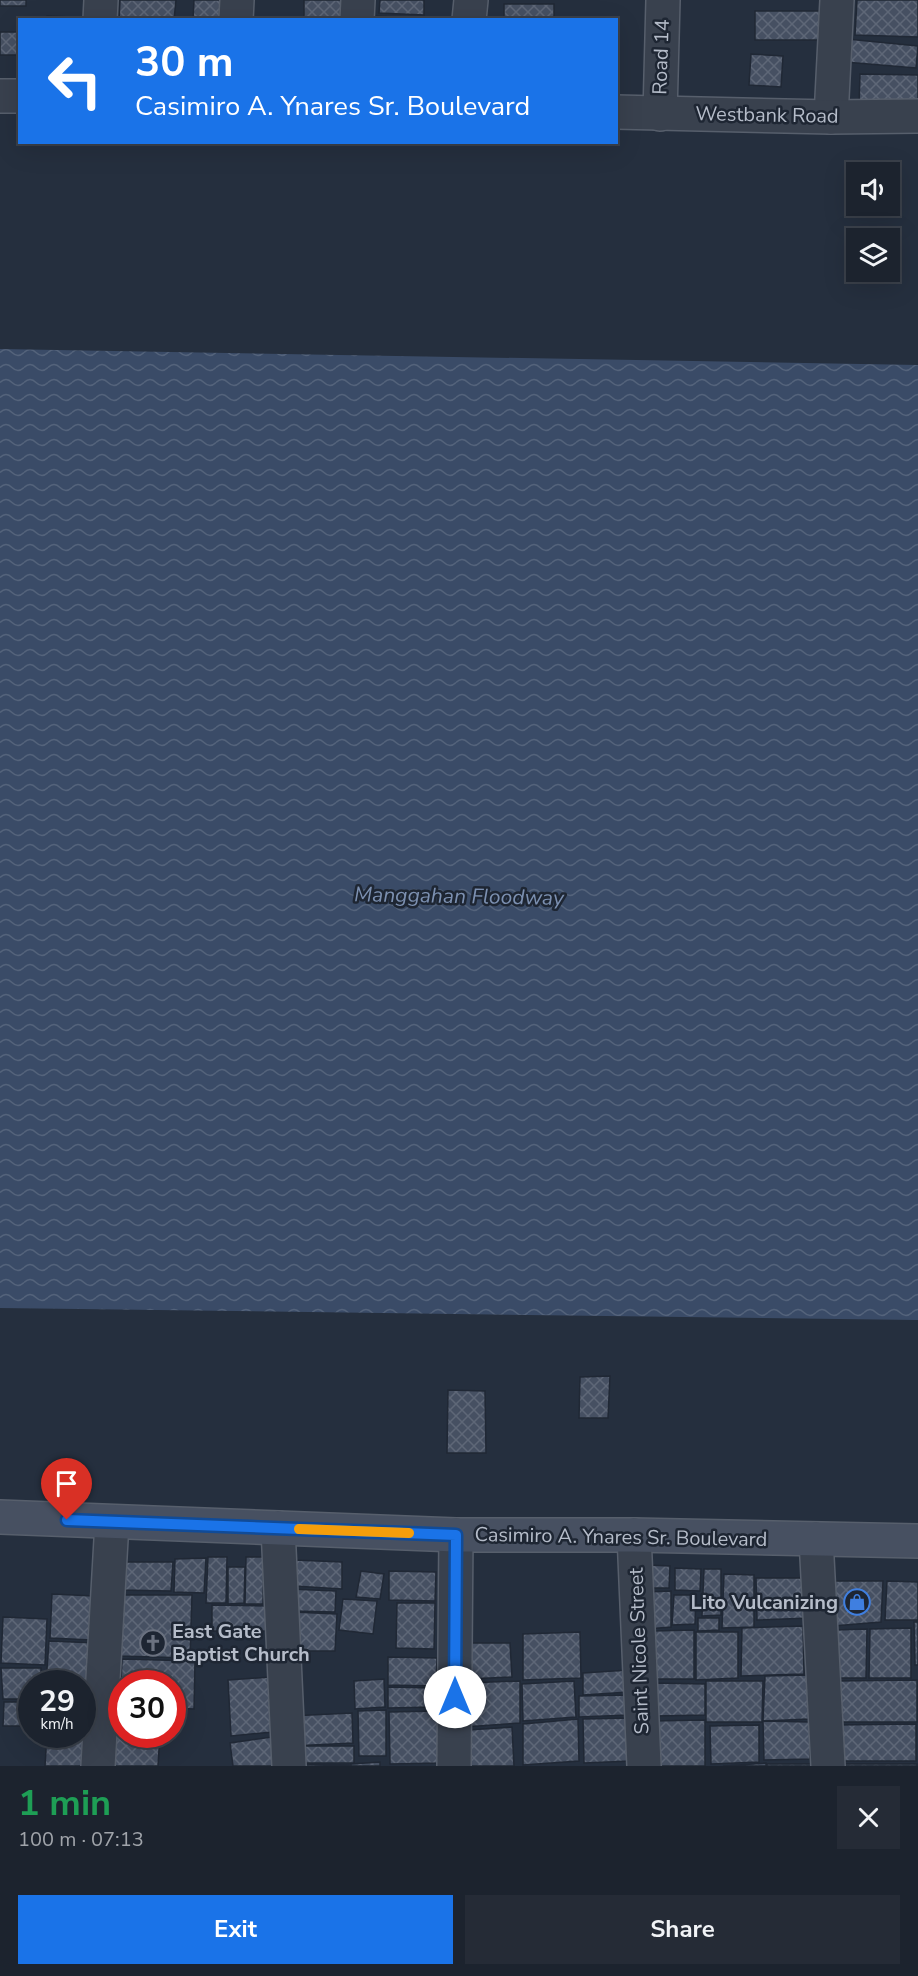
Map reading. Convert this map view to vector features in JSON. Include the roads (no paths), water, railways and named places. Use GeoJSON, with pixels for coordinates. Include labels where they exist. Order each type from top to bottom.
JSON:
{"type":"FeatureCollection","features":[{"type":"Feature","properties":{"kind":"main road","name":"Casimiro A. Ynares Sr. Boulevard"},"geometry":{"type":"LineString","coordinates":[[0,1517],[456,1535],[634,1535],[918,1541]]}},
{"type":"Feature","properties":{"kind":"street"},"geometry":{"type":"LineString","coordinates":[[100,18],[102,0]]}},
{"type":"Feature","properties":{"kind":"street"},"geometry":{"type":"LineString","coordinates":[[236,18],[237,0]]}},
{"type":"Feature","properties":{"kind":"street"},"geometry":{"type":"LineString","coordinates":[[357,18],[358,0]]}},
{"type":"Feature","properties":{"kind":"street"},"geometry":{"type":"LineString","coordinates":[[469,18],[471,0]]}},
{"type":"Feature","properties":{"kind":"street","name":"Road 14"},"geometry":{"type":"LineString","coordinates":[[660,114],[663,0]]}},
{"type":"Feature","properties":{"kind":"street"},"geometry":{"type":"LineString","coordinates":[[831,117],[837,0]]}},
{"type":"Feature","properties":{"kind":"street"},"geometry":{"type":"LineString","coordinates":[[0,96],[18,96]]}},
{"type":"Feature","properties":{"kind":"street","name":"Westbank Road"},"geometry":{"type":"LineString","coordinates":[[618,112],[831,117],[918,116]]}},
{"type":"Feature","properties":{"kind":"street"},"geometry":{"type":"LineString","coordinates":[[98,1766],[112,1522]]}},
{"type":"Feature","properties":{"kind":"street"},"geometry":{"type":"LineString","coordinates":[[278,1528],[289,1766]]}},
{"type":"Feature","properties":{"kind":"street"},"geometry":{"type":"LineString","coordinates":[[454,1766],[456,1535]]}},
{"type":"Feature","properties":{"kind":"street","name":"Saint Nicole Street"},"geometry":{"type":"LineString","coordinates":[[634,1535],[644,1766]]}},
{"type":"Feature","properties":{"kind":"street"},"geometry":{"type":"LineString","coordinates":[[816,1539],[828,1766]]}},
{"type":"Feature","properties":{"kind":"water","name":"Manggahan Floodway"},"geometry":{"type":"Polygon","coordinates":[[[0,349],[918,365],[918,1320],[0,1308],[0,349]]]}},
{"type":"Feature","properties":{"kind":"place","name":"Lito Vulcanizing"},"geometry":{"type":"Point","coordinates":[857,1602]}},
{"type":"Feature","properties":{"kind":"place","name":"East Gate Baptist Church"},"geometry":{"type":"Point","coordinates":[153,1643]}}]}
